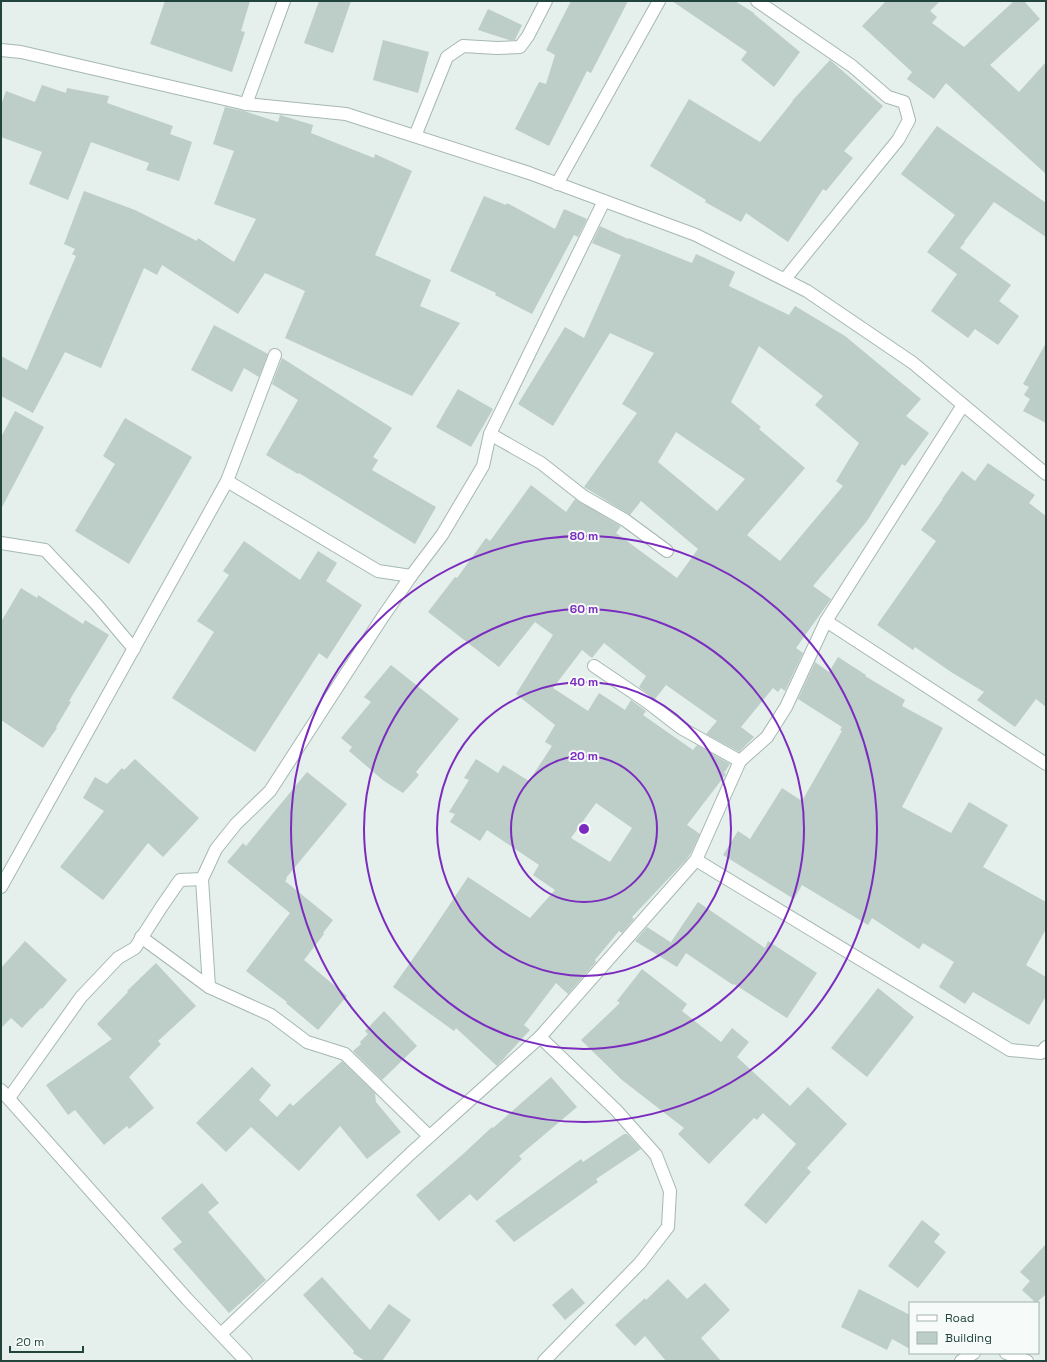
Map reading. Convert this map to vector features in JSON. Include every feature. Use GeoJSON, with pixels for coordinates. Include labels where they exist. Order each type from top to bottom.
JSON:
{"type":"FeatureCollection","features":[{"type":"Feature","properties":{"kind":"street"},"geometry":{"type":"LineString","coordinates":[[246,104],[284,1]]}},
{"type":"Feature","properties":{"kind":"street"},"geometry":{"type":"LineString","coordinates":[[415,136],[447,57],[463,46],[497,48],[520,47],[528,36],[546,1]]}},
{"type":"Feature","properties":{"kind":"street"},"geometry":{"type":"LineString","coordinates":[[556,184],[659,1]]}},
{"type":"Feature","properties":{"kind":"street"},"geometry":{"type":"LineString","coordinates":[[757,1],[852,66],[888,97],[904,102],[909,120],[898,140],[785,279]]}},
{"type":"Feature","properties":{"kind":"street"},"geometry":{"type":"LineString","coordinates":[[1,50],[21,52],[246,104],[346,114],[556,184],[696,236],[807,290],[913,363],[1046,474]]}},
{"type":"Feature","properties":{"kind":"street"},"geometry":{"type":"LineString","coordinates":[[209,987],[202,879],[216,849],[236,824],[270,791],[411,576],[442,535],[483,466],[490,434],[604,201]]}},
{"type":"Feature","properties":{"kind":"street"},"geometry":{"type":"LineString","coordinates":[[1,888],[227,481],[275,355]]}},
{"type":"Feature","properties":{"kind":"street"},"geometry":{"type":"LineString","coordinates":[[221,1334],[429,1136],[540,1037],[696,860],[740,761],[767,737],[786,708],[826,621],[963,405]]}},
{"type":"Feature","properties":{"kind":"street"},"geometry":{"type":"LineString","coordinates":[[490,434],[541,463],[583,496],[625,520],[667,551]]}},
{"type":"Feature","properties":{"kind":"street"},"geometry":{"type":"LineString","coordinates":[[227,481],[378,571],[411,576]]}},
{"type":"Feature","properties":{"kind":"street"},"geometry":{"type":"LineString","coordinates":[[1,543],[45,550],[97,605],[134,649]]}},
{"type":"Feature","properties":{"kind":"street"},"geometry":{"type":"LineString","coordinates":[[826,621],[1046,764]]}},
{"type":"Feature","properties":{"kind":"street"},"geometry":{"type":"LineString","coordinates":[[594,666],[646,701],[681,728],[740,761]]}},
{"type":"Feature","properties":{"kind":"street"},"geometry":{"type":"LineString","coordinates":[[696,860],[1010,1050],[1041,1053],[1046,1047]]}},
{"type":"Feature","properties":{"kind":"street"},"geometry":{"type":"LineString","coordinates":[[202,879],[180,880],[135,948],[118,958],[81,997],[5,1094],[186,1299],[246,1361]]}},
{"type":"Feature","properties":{"kind":"street"},"geometry":{"type":"LineString","coordinates":[[141,937],[209,987],[271,1015],[307,1042],[345,1054],[429,1136]]}},
{"type":"Feature","properties":{"kind":"street"},"geometry":{"type":"LineString","coordinates":[[540,1037],[616,1110],[656,1155],[670,1191],[668,1227],[640,1263],[544,1361]]}},
{"type":"Feature","properties":{"kind":"street"},"geometry":{"type":"LineString","coordinates":[[961,1361],[972,1354]]}},
{"type":"Feature","properties":{"kind":"street"},"geometry":{"type":"LineString","coordinates":[[1009,1354],[1027,1361]]}},
{"type":"Feature","properties":{"kind":"building"},"geometry":{"type":"Polygon","coordinates":[[[165,1],[250,1],[241,31],[245,32],[232,72],[150,44],[165,1]]]}},
{"type":"Feature","properties":{"kind":"building"},"geometry":{"type":"Polygon","coordinates":[[[319,1],[351,1],[333,53],[304,43],[319,1]]]}},
{"type":"Feature","properties":{"kind":"building"},"geometry":{"type":"Polygon","coordinates":[[[571,1],[628,1],[591,73],[587,71],[549,146],[515,129],[539,82],[546,84],[555,55],[546,50],[571,1]]]}},
{"type":"Feature","properties":{"kind":"building"},"geometry":{"type":"Polygon","coordinates":[[[672,1],[735,1],[754,13],[800,52],[774,87],[741,60],[747,52],[672,1]]]}},
{"type":"Feature","properties":{"kind":"building"},"geometry":{"type":"Polygon","coordinates":[[[886,1],[940,1],[930,11],[937,17],[932,23],[964,47],[1014,1],[1024,1],[1040,19],[990,65],[1019,92],[1046,62],[1046,174],[946,83],[934,99],[907,79],[912,72],[862,26],[886,1]]]}},
{"type":"Feature","properties":{"kind":"building"},"geometry":{"type":"Polygon","coordinates":[[[488,9],[522,25],[515,40],[509,40],[478,30],[488,9]]]}},
{"type":"Feature","properties":{"kind":"building"},"geometry":{"type":"Polygon","coordinates":[[[383,40],[429,52],[418,93],[373,80],[383,40]]]}},
{"type":"Feature","properties":{"kind":"building"},"geometry":{"type":"Polygon","coordinates":[[[830,60],[883,106],[844,151],[853,158],[826,191],[823,189],[788,242],[746,213],[741,222],[705,202],[706,200],[650,166],[689,99],[760,142],[792,101],[830,60]]]}},
{"type":"Feature","properties":{"kind":"building"},"geometry":{"type":"Polygon","coordinates":[[[42,85],[66,93],[67,88],[109,96],[107,103],[173,126],[170,134],[192,142],[179,181],[146,170],[149,163],[91,142],[68,200],[29,184],[42,152],[1,137],[1,105],[6,91],[35,102],[42,85]]]}},
{"type":"Feature","properties":{"kind":"building"},"geometry":{"type":"Polygon","coordinates":[[[225,107],[244,111],[278,122],[280,115],[313,125],[311,133],[374,158],[375,154],[412,171],[375,255],[431,280],[420,306],[460,323],[412,396],[285,338],[305,291],[265,273],[238,314],[162,265],[157,275],[144,268],[101,368],[65,352],[33,413],[1,396],[1,356],[27,370],[76,256],[72,254],[75,249],[64,244],[84,191],[135,210],[197,241],[198,238],[234,262],[256,219],[214,204],[234,151],[213,144],[225,107]]]}},
{"type":"Feature","properties":{"kind":"building"},"geometry":{"type":"Polygon","coordinates":[[[937,126],[1046,203],[1046,237],[994,202],[960,248],[1011,285],[999,301],[1019,316],[998,345],[975,329],[968,338],[931,311],[957,274],[927,252],[955,215],[901,174],[937,126]]]}},
{"type":"Feature","properties":{"kind":"building"},"geometry":{"type":"Polygon","coordinates":[[[484,196],[506,205],[507,203],[555,229],[564,209],[587,219],[578,237],[574,235],[532,314],[495,295],[496,293],[450,271],[484,196]]]}},
{"type":"Feature","properties":{"kind":"building"},"geometry":{"type":"Polygon","coordinates":[[[600,226],[628,239],[629,238],[692,263],[696,254],[735,272],[729,286],[789,315],[795,306],[845,336],[921,399],[906,416],[929,433],[905,466],[902,464],[867,521],[813,586],[831,599],[796,648],[803,653],[785,691],[781,688],[778,692],[773,688],[741,727],[754,737],[739,752],[706,734],[717,721],[666,685],[655,699],[639,687],[646,676],[604,643],[592,658],[582,650],[553,688],[588,711],[599,693],[625,710],[631,700],[646,711],[643,715],[693,750],[697,745],[730,764],[724,773],[726,774],[687,825],[700,834],[686,860],[632,917],[634,919],[622,933],[619,931],[595,960],[596,962],[568,994],[556,983],[524,1025],[530,1030],[497,1066],[456,1028],[454,1031],[393,987],[468,877],[530,918],[555,890],[533,875],[539,865],[487,830],[480,841],[450,822],[455,814],[449,812],[469,780],[464,778],[476,759],[498,773],[503,765],[529,781],[552,746],[545,742],[555,725],[516,694],[553,635],[535,622],[499,667],[428,612],[455,577],[457,578],[486,538],[490,541],[531,485],[566,512],[575,499],[621,526],[616,533],[677,578],[698,549],[641,501],[630,515],[584,487],[637,413],[622,404],[654,353],[610,333],[553,426],[518,404],[565,327],[584,338],[621,255],[592,243],[600,226]],[[759,346],[731,402],[761,427],[759,429],[805,468],[747,535],[780,561],[843,486],[836,481],[859,443],[815,405],[823,396],[759,346]],[[676,432],[658,462],[717,511],[745,479],[676,432]],[[596,803],[571,838],[610,862],[632,828],[596,803]]]}},
{"type":"Feature","properties":{"kind":"building"},"geometry":{"type":"Polygon","coordinates":[[[214,325],[268,354],[259,377],[244,368],[232,392],[191,370],[214,325]]]}},
{"type":"Feature","properties":{"kind":"building"},"geometry":{"type":"Polygon","coordinates":[[[1046,343],[1046,423],[1023,411],[1030,399],[1024,395],[1029,387],[1023,384],[1046,343]]]}},
{"type":"Feature","properties":{"kind":"building"},"geometry":{"type":"Polygon","coordinates":[[[282,358],[392,428],[373,457],[378,460],[372,470],[436,507],[415,544],[299,473],[298,474],[266,455],[298,400],[272,384],[282,358]]]}},
{"type":"Feature","properties":{"kind":"building"},"geometry":{"type":"Polygon","coordinates":[[[458,389],[493,409],[471,447],[436,427],[458,389]]]}},
{"type":"Feature","properties":{"kind":"building"},"geometry":{"type":"Polygon","coordinates":[[[15,411],[44,427],[1,509],[1,437],[15,411]]]}},
{"type":"Feature","properties":{"kind":"building"},"geometry":{"type":"Polygon","coordinates":[[[125,418],[192,457],[129,564],[75,531],[115,464],[103,456],[125,418]]]}},
{"type":"Feature","properties":{"kind":"building"},"geometry":{"type":"Polygon","coordinates":[[[988,463],[1035,495],[1029,503],[1046,516],[1046,707],[1036,699],[1015,727],[977,700],[984,692],[951,672],[915,647],[913,650],[877,625],[936,541],[921,530],[942,499],[962,471],[975,481],[988,463]]]}},
{"type":"Feature","properties":{"kind":"building"},"geometry":{"type":"Polygon","coordinates":[[[244,541],[300,580],[318,551],[337,563],[326,581],[362,605],[327,659],[319,653],[255,752],[172,698],[214,632],[197,621],[229,575],[223,571],[244,541]]]}},
{"type":"Feature","properties":{"kind":"building"},"geometry":{"type":"Polygon","coordinates":[[[21,588],[37,598],[38,595],[83,624],[85,620],[109,635],[69,701],[71,702],[56,727],[57,728],[43,748],[1,720],[1,622],[21,588]]]}},
{"type":"Feature","properties":{"kind":"building"},"geometry":{"type":"Polygon","coordinates":[[[838,657],[866,675],[865,676],[905,700],[902,706],[943,728],[902,807],[951,833],[969,802],[1008,825],[983,867],[1046,902],[1046,929],[1026,965],[1046,977],[1046,996],[1029,1025],[973,992],[965,1004],[939,987],[954,962],[923,943],[919,949],[872,918],[868,925],[802,885],[794,899],[723,855],[738,831],[750,839],[782,788],[802,801],[842,731],[840,730],[842,727],[798,699],[815,662],[829,672],[838,657]]]}},
{"type":"Feature","properties":{"kind":"building"},"geometry":{"type":"Polygon","coordinates":[[[391,665],[459,719],[416,772],[419,775],[403,793],[384,781],[349,751],[352,747],[341,738],[371,702],[364,697],[391,665]]]}},
{"type":"Feature","properties":{"kind":"building"},"geometry":{"type":"Polygon","coordinates":[[[135,759],[199,818],[163,857],[148,843],[103,900],[60,867],[104,811],[83,798],[95,777],[107,784],[122,768],[124,770],[135,759]]]}},
{"type":"Feature","properties":{"kind":"building"},"geometry":{"type":"Polygon","coordinates":[[[307,772],[347,804],[285,881],[333,920],[304,960],[347,996],[318,1030],[286,1003],[287,1002],[246,971],[290,913],[227,862],[243,843],[246,846],[307,772]]]}},
{"type":"Feature","properties":{"kind":"building"},"geometry":{"type":"Polygon","coordinates":[[[698,902],[765,948],[768,941],[817,973],[787,1018],[734,984],[733,985],[686,953],[677,967],[635,941],[647,927],[675,945],[671,942],[698,902]]]}},
{"type":"Feature","properties":{"kind":"building"},"geometry":{"type":"Polygon","coordinates":[[[25,941],[67,980],[42,1009],[41,1008],[22,1028],[11,1018],[1,1028],[1,968],[25,941]]]}},
{"type":"Feature","properties":{"kind":"building"},"geometry":{"type":"Polygon","coordinates":[[[156,963],[196,1006],[158,1041],[161,1044],[129,1077],[154,1108],[129,1129],[127,1126],[104,1145],[75,1110],[68,1115],[46,1085],[112,1039],[97,1024],[128,992],[127,991],[156,963]]]}},
{"type":"Feature","properties":{"kind":"building"},"geometry":{"type":"Polygon","coordinates":[[[642,969],[687,1004],[682,1011],[721,1042],[732,1028],[749,1042],[737,1057],[790,1106],[808,1087],[847,1124],[807,1168],[811,1172],[766,1224],[744,1205],[796,1144],[763,1113],[757,1120],[754,1118],[709,1164],[678,1134],[684,1128],[622,1080],[581,1040],[620,1003],[617,1001],[642,969]]]}},
{"type":"Feature","properties":{"kind":"building"},"geometry":{"type":"Polygon","coordinates":[[[878,988],[914,1017],[867,1077],[831,1048],[878,988]]]}},
{"type":"Feature","properties":{"kind":"building"},"geometry":{"type":"Polygon","coordinates":[[[384,1011],[417,1046],[382,1080],[353,1051],[361,1044],[360,1042],[368,1034],[365,1031],[384,1011]]]}},
{"type":"Feature","properties":{"kind":"building"},"geometry":{"type":"Polygon","coordinates":[[[342,1061],[375,1093],[376,1102],[401,1132],[367,1159],[340,1126],[299,1171],[251,1127],[226,1152],[196,1123],[252,1067],[271,1085],[259,1100],[277,1117],[290,1103],[293,1106],[342,1061]]]}},
{"type":"Feature","properties":{"kind":"building"},"geometry":{"type":"Polygon","coordinates":[[[551,1077],[577,1107],[519,1156],[522,1159],[477,1201],[470,1194],[439,1221],[416,1195],[551,1077]]]}},
{"type":"Feature","properties":{"kind":"building"},"geometry":{"type":"Polygon","coordinates":[[[624,1134],[627,1134],[641,1149],[596,1179],[598,1182],[514,1242],[495,1221],[581,1159],[583,1162],[624,1134]]]}},
{"type":"Feature","properties":{"kind":"building"},"geometry":{"type":"Polygon","coordinates":[[[202,1183],[219,1203],[208,1212],[266,1280],[229,1313],[173,1249],[182,1242],[161,1218],[202,1183]]]}},
{"type":"Feature","properties":{"kind":"building"},"geometry":{"type":"Polygon","coordinates":[[[922,1220],[940,1234],[934,1242],[946,1252],[918,1288],[888,1266],[922,1220]]]}},
{"type":"Feature","properties":{"kind":"building"},"geometry":{"type":"Polygon","coordinates":[[[1046,1244],[1046,1296],[1045,1295],[1037,1302],[1035,1302],[1022,1290],[1030,1281],[1020,1272],[1046,1244]]]}},
{"type":"Feature","properties":{"kind":"building"},"geometry":{"type":"Polygon","coordinates":[[[322,1277],[370,1330],[389,1304],[411,1320],[382,1361],[365,1361],[353,1353],[354,1351],[303,1295],[322,1277]]]}},
{"type":"Feature","properties":{"kind":"building"},"geometry":{"type":"Polygon","coordinates":[[[668,1279],[687,1299],[705,1283],[730,1310],[701,1338],[721,1361],[666,1361],[645,1336],[635,1346],[615,1325],[645,1298],[646,1300],[668,1279]]]}},
{"type":"Feature","properties":{"kind":"building"},"geometry":{"type":"Polygon","coordinates":[[[572,1288],[585,1303],[565,1320],[552,1305],[572,1288]]]}},
{"type":"Feature","properties":{"kind":"building"},"geometry":{"type":"Polygon","coordinates":[[[859,1289],[909,1314],[909,1348],[892,1339],[887,1350],[841,1327],[859,1289]]]}}]}
